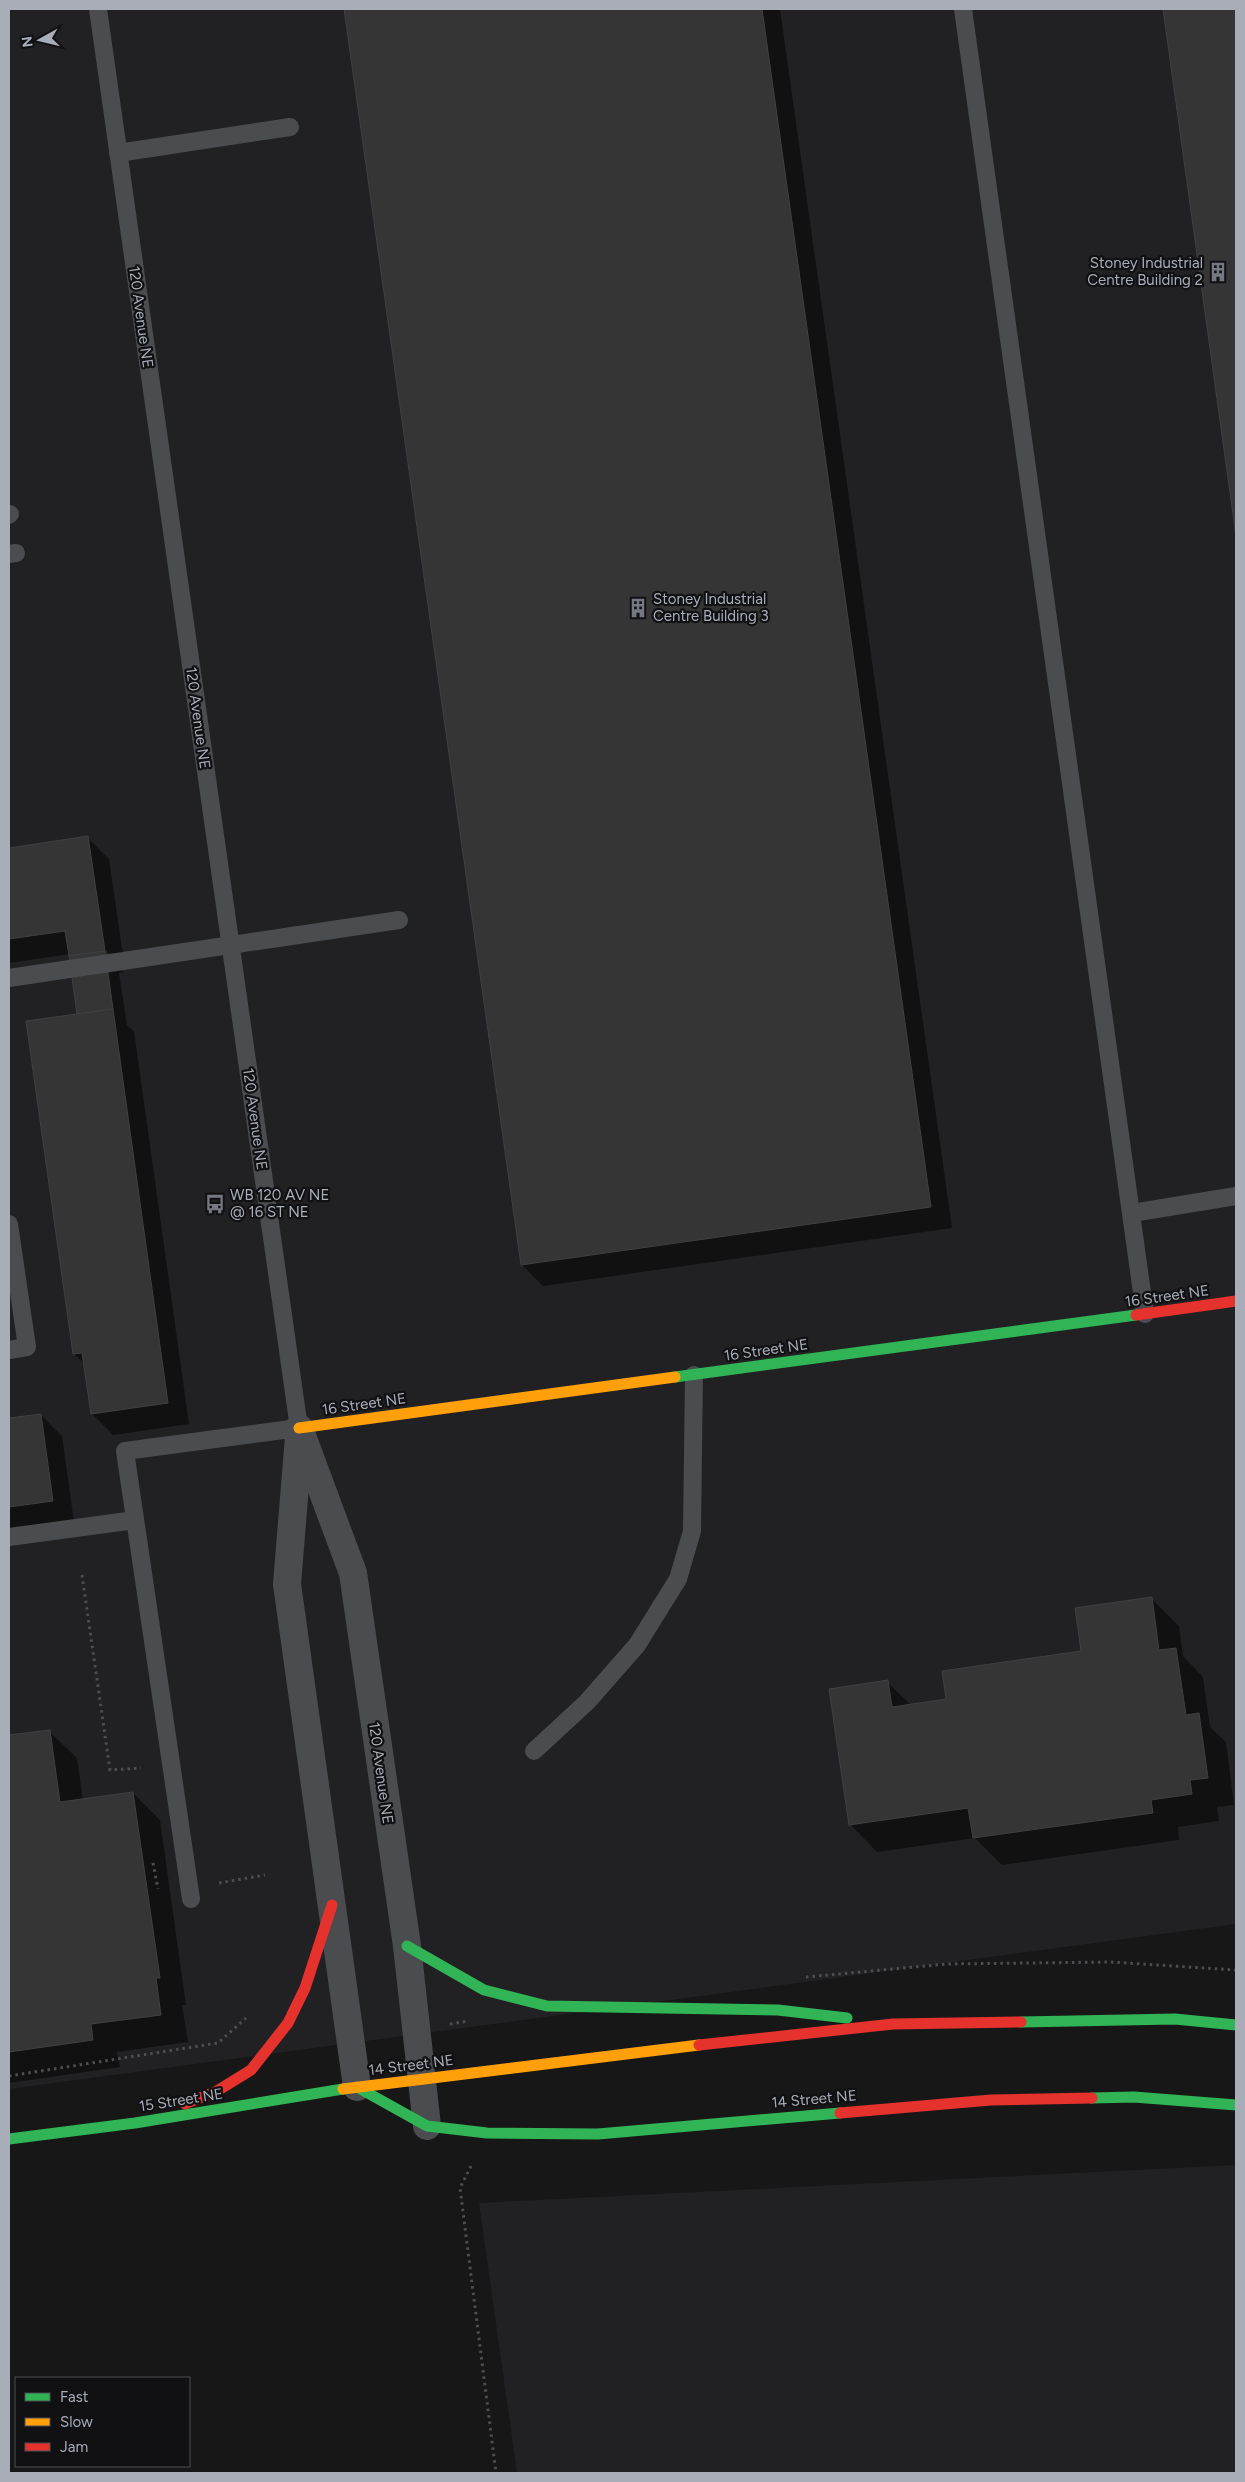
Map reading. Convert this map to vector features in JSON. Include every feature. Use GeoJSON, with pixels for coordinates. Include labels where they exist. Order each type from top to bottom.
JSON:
{"type":"FeatureCollection","features":[{"type":"Feature","properties":{"kind":"street","name":"16 Street NE"},"geometry":{"type":"LineString","coordinates":[[299,1428],[1236,1301]]}},
{"type":"Feature","properties":{"kind":"street","name":"120 Avenue NE"},"geometry":{"type":"LineString","coordinates":[[299,1428],[287,1584],[357,2087]]}},
{"type":"Feature","properties":{"kind":"street","name":"120 Avenue NE"},"geometry":{"type":"LineString","coordinates":[[299,1428],[353,1573],[407,1946],[427,2126]]}},
{"type":"Feature","properties":{"kind":"street"},"geometry":{"type":"LineString","coordinates":[[135,2123],[217,2092],[251,2070],[288,2023],[305,1988],[332,1905]]}},
{"type":"Feature","properties":{"kind":"street"},"geometry":{"type":"LineString","coordinates":[[407,1946],[484,1990],[547,2006],[778,2010],[893,2024]]}},
{"type":"Feature","properties":{"kind":"street","name":"14 Street NE"},"geometry":{"type":"LineString","coordinates":[[357,2087],[623,2053],[893,2024],[1174,2019],[1236,2025]]}},
{"type":"Feature","properties":{"kind":"street","name":"14 Street NE"},"geometry":{"type":"LineString","coordinates":[[357,2087],[427,2126],[487,2133],[598,2134],[991,2100],[1134,2097],[1236,2105]]}},
{"type":"Feature","properties":{"kind":"street","name":"15 Street NE"},"geometry":{"type":"LineString","coordinates":[[9,2139],[135,2123],[357,2087]]}},
{"type":"Feature","properties":{"kind":"lane","name":"120 Avenue NE"},"geometry":{"type":"LineString","coordinates":[[98,9],[299,1428]]}},
{"type":"Feature","properties":{"kind":"lane"},"geometry":{"type":"LineString","coordinates":[[963,9],[1145,1314]]}},
{"type":"Feature","properties":{"kind":"lane"},"geometry":{"type":"LineString","coordinates":[[118,154],[290,127]]}},
{"type":"Feature","properties":{"kind":"lane"},"geometry":{"type":"LineString","coordinates":[[9,978],[399,920]]}},
{"type":"Feature","properties":{"kind":"lane"},"geometry":{"type":"LineString","coordinates":[[1132,1213],[1236,1196]]}},
{"type":"Feature","properties":{"kind":"lane"},"geometry":{"type":"LineString","coordinates":[[9,1224],[27,1347],[9,1350]]}},
{"type":"Feature","properties":{"kind":"lane"},"geometry":{"type":"LineString","coordinates":[[534,1751],[587,1702],[637,1644],[678,1579],[692,1531],[694,1375]]}},
{"type":"Feature","properties":{"kind":"lane"},"geometry":{"type":"LineString","coordinates":[[191,1899],[125,1451],[299,1428]]}},
{"type":"Feature","properties":{"kind":"lane"},"geometry":{"type":"LineString","coordinates":[[9,1536],[135,1520]]}},
{"type":"Feature","properties":{"kind":"path"},"geometry":{"type":"LineString","coordinates":[[487,2133],[460,2188],[496,2473]]}},
{"type":"Feature","properties":{"kind":"shaded area"},"geometry":{"type":"Polygon","coordinates":[[[9,9],[1236,9],[1236,1924],[9,2089],[9,9]]]}},
{"type":"Feature","properties":{"kind":"shaded area"},"geometry":{"type":"Polygon","coordinates":[[[1236,2165],[1236,2473],[517,2473],[479,2203],[1236,2165]]]}},
{"type":"Feature","properties":{"kind":"building","name":"Stoney Industrial Centre Building 3"},"geometry":{"type":"Polygon","coordinates":[[[344,9],[762,9],[931,1207],[521,1265],[344,9]]]}},
{"type":"Feature","properties":{"kind":"building","name":"Stoney Industrial Centre Building 2"},"geometry":{"type":"Polygon","coordinates":[[[1163,9],[1236,9],[1236,536],[1163,9]]]}},
{"type":"Feature","properties":{"kind":"building"},"geometry":{"type":"Polygon","coordinates":[[[88,836],[105,951],[69,956],[65,931],[9,939],[9,848],[88,836]]]}},
{"type":"Feature","properties":{"kind":"building"},"geometry":{"type":"Polygon","coordinates":[[[105,951],[113,1009],[77,1014],[69,956],[105,951]]]}},
{"type":"Feature","properties":{"kind":"building"},"geometry":{"type":"Polygon","coordinates":[[[113,1009],[168,1403],[91,1414],[82,1353],[73,1354],[26,1021],[113,1009]]]}},
{"type":"Feature","properties":{"kind":"building"},"geometry":{"type":"Polygon","coordinates":[[[41,1414],[53,1501],[9,1507],[9,1418],[41,1414]]]}},
{"type":"Feature","properties":{"kind":"building"},"geometry":{"type":"Polygon","coordinates":[[[1152,1597],[1159,1650],[1176,1648],[1186,1715],[1199,1713],[1208,1778],[1190,1780],[1192,1794],[1151,1800],[1153,1813],[973,1838],[968,1808],[849,1825],[829,1689],[888,1680],[892,1707],[946,1699],[942,1671],[1081,1651],[1075,1608],[1152,1597]]]}},
{"type":"Feature","properties":{"kind":"building"},"geometry":{"type":"Polygon","coordinates":[[[50,1730],[60,1802],[133,1792],[160,1978],[156,1978],[161,2015],[91,2024],[93,2040],[9,2052],[9,1735],[50,1730]]]}},
{"type":"Feature","properties":{"kind":"traffic: fast"},"geometry":{"type":"LineString","coordinates":[[675,1377],[1136,1315]]}},
{"type":"Feature","properties":{"kind":"traffic: fast"},"geometry":{"type":"LineString","coordinates":[[407,1946],[484,1990],[547,2006],[778,2010],[847,2018]]}},
{"type":"Feature","properties":{"kind":"traffic: fast"},"geometry":{"type":"LineString","coordinates":[[1021,2022],[1175,2019],[1236,2025]]}},
{"type":"Feature","properties":{"kind":"traffic: fast"},"geometry":{"type":"LineString","coordinates":[[357,2087],[427,2126],[487,2133],[598,2134],[840,2113]]}},
{"type":"Feature","properties":{"kind":"traffic: fast"},"geometry":{"type":"LineString","coordinates":[[9,2139],[135,2123],[343,2089]]}},
{"type":"Feature","properties":{"kind":"traffic: fast"},"geometry":{"type":"LineString","coordinates":[[1092,2098],[1134,2097],[1236,2105]]}},
{"type":"Feature","properties":{"kind":"traffic: slow"},"geometry":{"type":"LineString","coordinates":[[299,1428],[675,1377]]}},
{"type":"Feature","properties":{"kind":"traffic: slow"},"geometry":{"type":"LineString","coordinates":[[343,2089],[699,2045]]}},
{"type":"Feature","properties":{"kind":"traffic: jam"},"geometry":{"type":"LineString","coordinates":[[1136,1315],[1236,1301]]}},
{"type":"Feature","properties":{"kind":"traffic: jam"},"geometry":{"type":"LineString","coordinates":[[185,2104],[217,2091],[251,2070],[288,2023],[305,1988],[332,1905]]}},
{"type":"Feature","properties":{"kind":"traffic: jam"},"geometry":{"type":"LineString","coordinates":[[699,2045],[893,2024],[1021,2022]]}},
{"type":"Feature","properties":{"kind":"traffic: jam"},"geometry":{"type":"LineString","coordinates":[[840,2113],[991,2100],[1092,2098]]}},
{"type":"Feature","properties":{"kind":"place","name":"Stoney Industrial Centre Building 2"},"geometry":{"type":"Point","coordinates":[1218,272]}},
{"type":"Feature","properties":{"kind":"place","name":"Stoney Industrial Centre Building 3"},"geometry":{"type":"Point","coordinates":[638,608]}},
{"type":"Feature","properties":{"kind":"place","name":"WB 120 AV NE @ 16 ST NE"},"geometry":{"type":"Point","coordinates":[215,1204]}}]}
